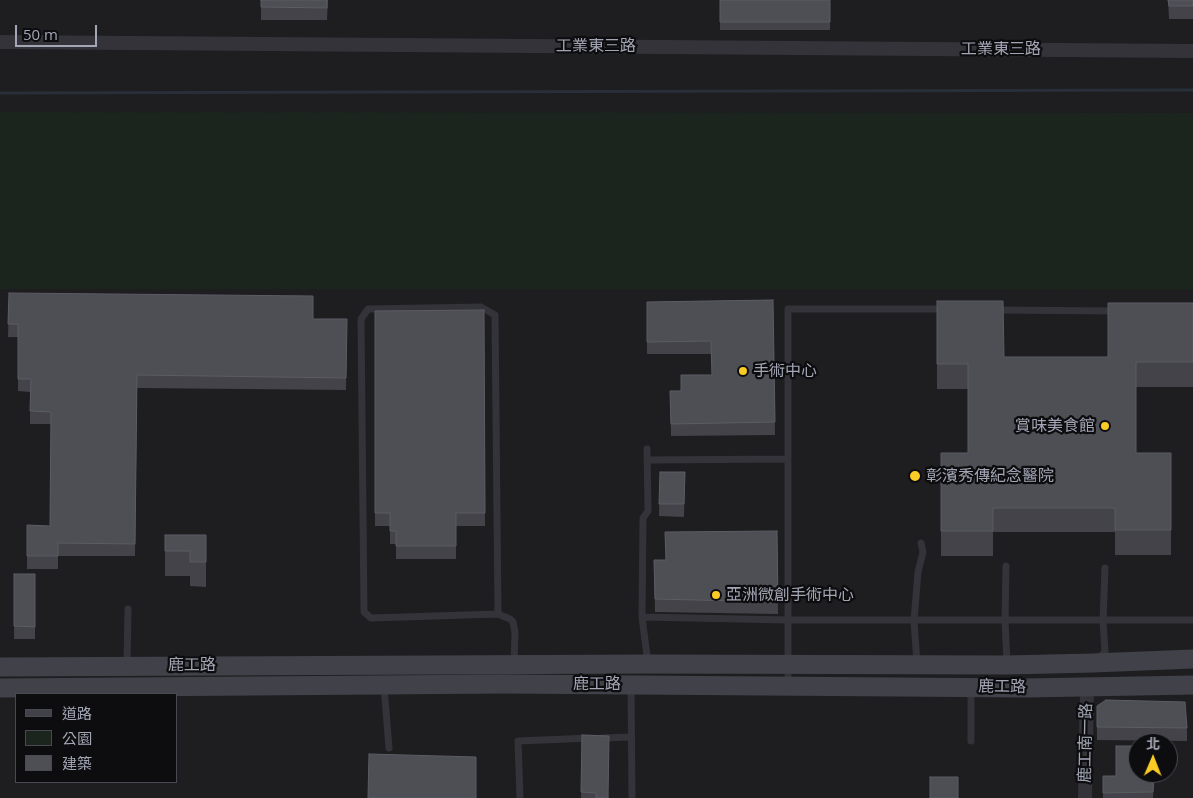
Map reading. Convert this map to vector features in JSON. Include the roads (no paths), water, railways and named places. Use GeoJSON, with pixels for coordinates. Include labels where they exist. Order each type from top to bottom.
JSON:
{"type":"FeatureCollection","features":[{"type":"Feature","properties":{"kind":"street","name":"工業東三路"},"geometry":{"type":"LineString","coordinates":[[0,42],[1193,51]]}},
{"type":"Feature","properties":{"kind":"street","name":"鹿工路"},"geometry":{"type":"LineString","coordinates":[[0,667],[648,664],[918,666],[1193,659]]}},
{"type":"Feature","properties":{"kind":"street","name":"鹿工路"},"geometry":{"type":"LineString","coordinates":[[0,688],[631,684],[788,687],[1087,688],[1193,685]]}},
{"type":"Feature","properties":{"kind":"street","name":"鹿工南一路"},"geometry":{"type":"LineString","coordinates":[[1086,798],[1087,688]]}},
{"type":"Feature","properties":{"kind":"lane"},"geometry":{"type":"LineString","coordinates":[[498,614],[495,315],[481,307],[368,309],[361,319],[364,612],[372,618],[498,614],[513,622],[515,632],[514,665]]}},
{"type":"Feature","properties":{"kind":"lane"},"geometry":{"type":"LineString","coordinates":[[788,687],[788,309],[958,309]]}},
{"type":"Feature","properties":{"kind":"lane"},"geometry":{"type":"LineString","coordinates":[[987,310],[1124,311]]}},
{"type":"Feature","properties":{"kind":"lane"},"geometry":{"type":"LineString","coordinates":[[647,448],[648,511],[643,518],[642,617],[648,664]]}},
{"type":"Feature","properties":{"kind":"lane"},"geometry":{"type":"LineString","coordinates":[[647,460],[787,459]]}},
{"type":"Feature","properties":{"kind":"lane"},"geometry":{"type":"LineString","coordinates":[[918,666],[914,621],[918,572],[923,552],[921,543]]}},
{"type":"Feature","properties":{"kind":"lane"},"geometry":{"type":"LineString","coordinates":[[1006,566],[1005,621],[1007,665]]}},
{"type":"Feature","properties":{"kind":"lane"},"geometry":{"type":"LineString","coordinates":[[1093,663],[1106,652],[1104,621],[1105,568]]}},
{"type":"Feature","properties":{"kind":"lane"},"geometry":{"type":"LineString","coordinates":[[127,666],[128,609]]}},
{"type":"Feature","properties":{"kind":"lane"},"geometry":{"type":"LineString","coordinates":[[642,617],[914,621],[1193,620]]}},
{"type":"Feature","properties":{"kind":"lane"},"geometry":{"type":"LineString","coordinates":[[631,684],[632,798]]}},
{"type":"Feature","properties":{"kind":"lane"},"geometry":{"type":"LineString","coordinates":[[384,685],[388,748]]}},
{"type":"Feature","properties":{"kind":"lane"},"geometry":{"type":"LineString","coordinates":[[971,687],[971,741]]}},
{"type":"Feature","properties":{"kind":"lane"},"geometry":{"type":"LineString","coordinates":[[520,798],[518,740],[631,737]]}},
{"type":"Feature","properties":{"kind":"waterway"},"geometry":{"type":"LineString","coordinates":[[0,93],[1193,90]]}},
{"type":"Feature","properties":{"kind":"place","name":"手術中心"},"geometry":{"type":"Point","coordinates":[743,371]}},
{"type":"Feature","properties":{"kind":"place","name":"賞味美食館"},"geometry":{"type":"Point","coordinates":[1105,426]}},
{"type":"Feature","properties":{"kind":"place","name":"彰濱秀傳紀念醫院"},"geometry":{"type":"Point","coordinates":[915,476]}},
{"type":"Feature","properties":{"kind":"place","name":"亞洲微創手術中心"},"geometry":{"type":"Point","coordinates":[716,595]}}]}
